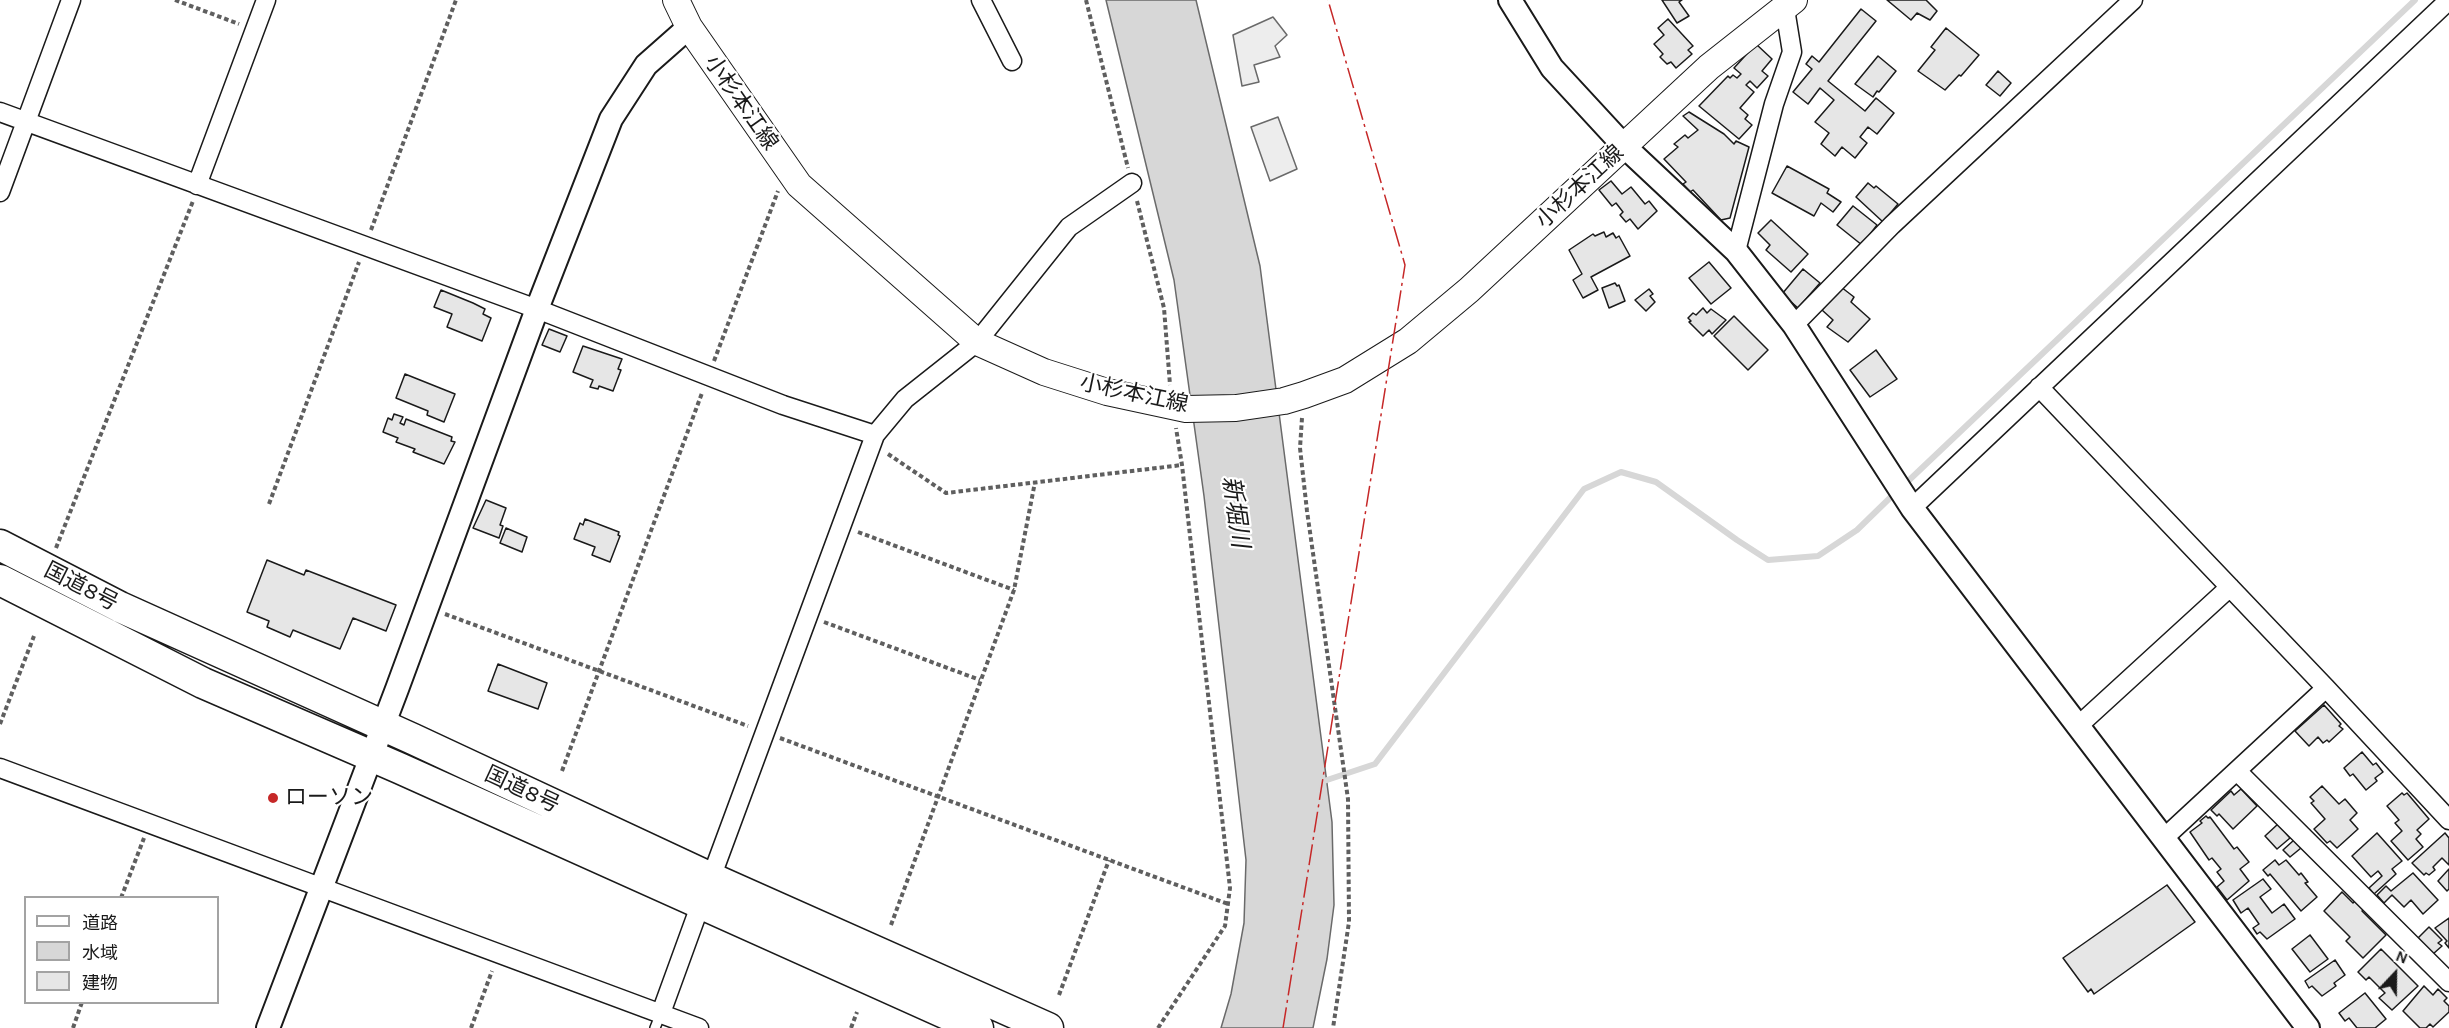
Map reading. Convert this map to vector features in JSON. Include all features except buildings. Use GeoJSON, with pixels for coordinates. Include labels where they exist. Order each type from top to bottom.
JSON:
{"type":"FeatureCollection","features":[{"type":"Feature","properties":{"kind":"highway","name":"国道8号"},"geometry":{"type":"LineString","coordinates":[[0,545],[120,607],[382,727],[978,1028]]}},
{"type":"Feature","properties":{"kind":"highway","name":"国道8号"},"geometry":{"type":"LineString","coordinates":[[0,580],[203,683],[370,757],[1048,1028]]}},
{"type":"Feature","properties":{"kind":"main road","name":"小杉本江線"},"geometry":{"type":"LineString","coordinates":[[676,0],[689,27],[799,185],[977,342],[1044,372],[1107,392],[1179,408],[1236,408],[1294,398],[1346,380],[1408,341],[1469,290],[1709,67],[1789,4]]}},
{"type":"Feature","properties":{"kind":"street"},"geometry":{"type":"LineString","coordinates":[[0,192],[71,0]]}},
{"type":"Feature","properties":{"kind":"street"},"geometry":{"type":"LineString","coordinates":[[198,186],[266,0]]}},
{"type":"Feature","properties":{"kind":"street"},"geometry":{"type":"LineString","coordinates":[[981,0],[1012,61]]}},
{"type":"Feature","properties":{"kind":"street"},"geometry":{"type":"LineString","coordinates":[[1510,0],[1552,68],[1624,146],[1736,251],[1794,325],[1912,508],[2308,1028]]}},
{"type":"Feature","properties":{"kind":"street"},"geometry":{"type":"LineString","coordinates":[[1794,325],[1892,225],[2133,0]]}},
{"type":"Feature","properties":{"kind":"street"},"geometry":{"type":"LineString","coordinates":[[1912,508],[2449,0]]}},
{"type":"Feature","properties":{"kind":"street"},"geometry":{"type":"LineString","coordinates":[[1736,251],[1773,104],[1792,52],[1789,4]]}},
{"type":"Feature","properties":{"kind":"street"},"geometry":{"type":"LineString","coordinates":[[268,1028],[428,607],[537,309],[611,119],[646,65],[689,27]]}},
{"type":"Feature","properties":{"kind":"street"},"geometry":{"type":"LineString","coordinates":[[0,112],[537,309],[874,439]]}},
{"type":"Feature","properties":{"kind":"street"},"geometry":{"type":"LineString","coordinates":[[658,1021],[874,439],[905,399],[977,342],[1069,227],[1132,183]]}},
{"type":"Feature","properties":{"kind":"street"},"geometry":{"type":"LineString","coordinates":[[2039,387],[2449,820]]}},
{"type":"Feature","properties":{"kind":"street"},"geometry":{"type":"LineString","coordinates":[[2078,726],[2230,587]]}},
{"type":"Feature","properties":{"kind":"street"},"geometry":{"type":"LineString","coordinates":[[2164,838],[2326,688]]}},
{"type":"Feature","properties":{"kind":"street"},"geometry":{"type":"LineString","coordinates":[[0,768],[499,953],[658,1021],[699,1028]]}},
{"type":"Feature","properties":{"kind":"street"},"geometry":{"type":"LineString","coordinates":[[2237,771],[2449,982]]}},
{"type":"Feature","properties":{"kind":"path"},"geometry":{"type":"LineString","coordinates":[[175,0],[255,30]]}},
{"type":"Feature","properties":{"kind":"path"},"geometry":{"type":"LineString","coordinates":[[1086,0],[1164,308],[1179,408],[1182,465],[1230,888],[1225,926],[1158,1028]]}},
{"type":"Feature","properties":{"kind":"path"},"geometry":{"type":"LineString","coordinates":[[562,771],[786,167]]}},
{"type":"Feature","properties":{"kind":"path"},"geometry":{"type":"LineString","coordinates":[[47,570],[198,186]]}},
{"type":"Feature","properties":{"kind":"path"},"geometry":{"type":"LineString","coordinates":[[1294,398],[1306,511],[1348,799],[1349,922],[1333,1028]]}},
{"type":"Feature","properties":{"kind":"path"},"geometry":{"type":"LineString","coordinates":[[874,439],[946,493],[1182,465]]}},
{"type":"Feature","properties":{"kind":"path"},"geometry":{"type":"LineString","coordinates":[[891,925],[1014,590],[1035,482]]}},
{"type":"Feature","properties":{"kind":"path"},"geometry":{"type":"LineString","coordinates":[[843,526],[1014,590]]}},
{"type":"Feature","properties":{"kind":"path"},"geometry":{"type":"LineString","coordinates":[[428,607],[1228,904]]}},
{"type":"Feature","properties":{"kind":"path"},"geometry":{"type":"LineString","coordinates":[[809,616],[980,680]]}},
{"type":"Feature","properties":{"kind":"path"},"geometry":{"type":"LineString","coordinates":[[0,724],[34,636]]}},
{"type":"Feature","properties":{"kind":"path"},"geometry":{"type":"LineString","coordinates":[[121,896],[149,824]]}},
{"type":"Feature","properties":{"kind":"path"},"geometry":{"type":"LineString","coordinates":[[1059,995],[1109,860]]}},
{"type":"Feature","properties":{"kind":"path"},"geometry":{"type":"LineString","coordinates":[[471,1028],[499,953]]}},
{"type":"Feature","properties":{"kind":"path"},"geometry":{"type":"LineString","coordinates":[[73,1028],[81,1004]]}},
{"type":"Feature","properties":{"kind":"path"},"geometry":{"type":"LineString","coordinates":[[851,1028],[857,1012]]}},
{"type":"Feature","properties":{"kind":"shaded area"},"geometry":{"type":"Polygon","coordinates":[[[1273,17],[1287,35],[1275,46],[1280,57],[1254,65],[1259,82],[1242,86],[1233,35],[1273,17]]]}},
{"type":"Feature","properties":{"kind":"shaded area"},"geometry":{"type":"Polygon","coordinates":[[[1278,117],[1297,169],[1270,181],[1251,127],[1278,117]]]}},
{"type":"Feature","properties":{"kind":"water","name":"新堀川"},"geometry":{"type":"Polygon","coordinates":[[[1106,0],[1196,0],[1260,266],[1332,822],[1334,905],[1327,959],[1313,1028],[1221,1028],[1231,994],[1244,923],[1246,860],[1204,496],[1174,280],[1106,0]]]}},
{"type":"Feature","properties":{"kind":"waterway"},"geometry":{"type":"LineString","coordinates":[[1904,485],[2415,0]]}},
{"type":"Feature","properties":{"kind":"waterway"},"geometry":{"type":"LineString","coordinates":[[1318,783],[1375,764],[1584,489],[1621,472],[1656,482],[1768,560],[1818,556],[1857,530],[1896,492]]}},
{"type":"Feature","properties":{"kind":"power"},"geometry":{"type":"LineString","coordinates":[[1283,1028],[1405,265],[1328,0]]}},
{"type":"Feature","properties":{"kind":"place","name":"ローソン"},"geometry":{"type":"Point","coordinates":[273,798]}}]}
